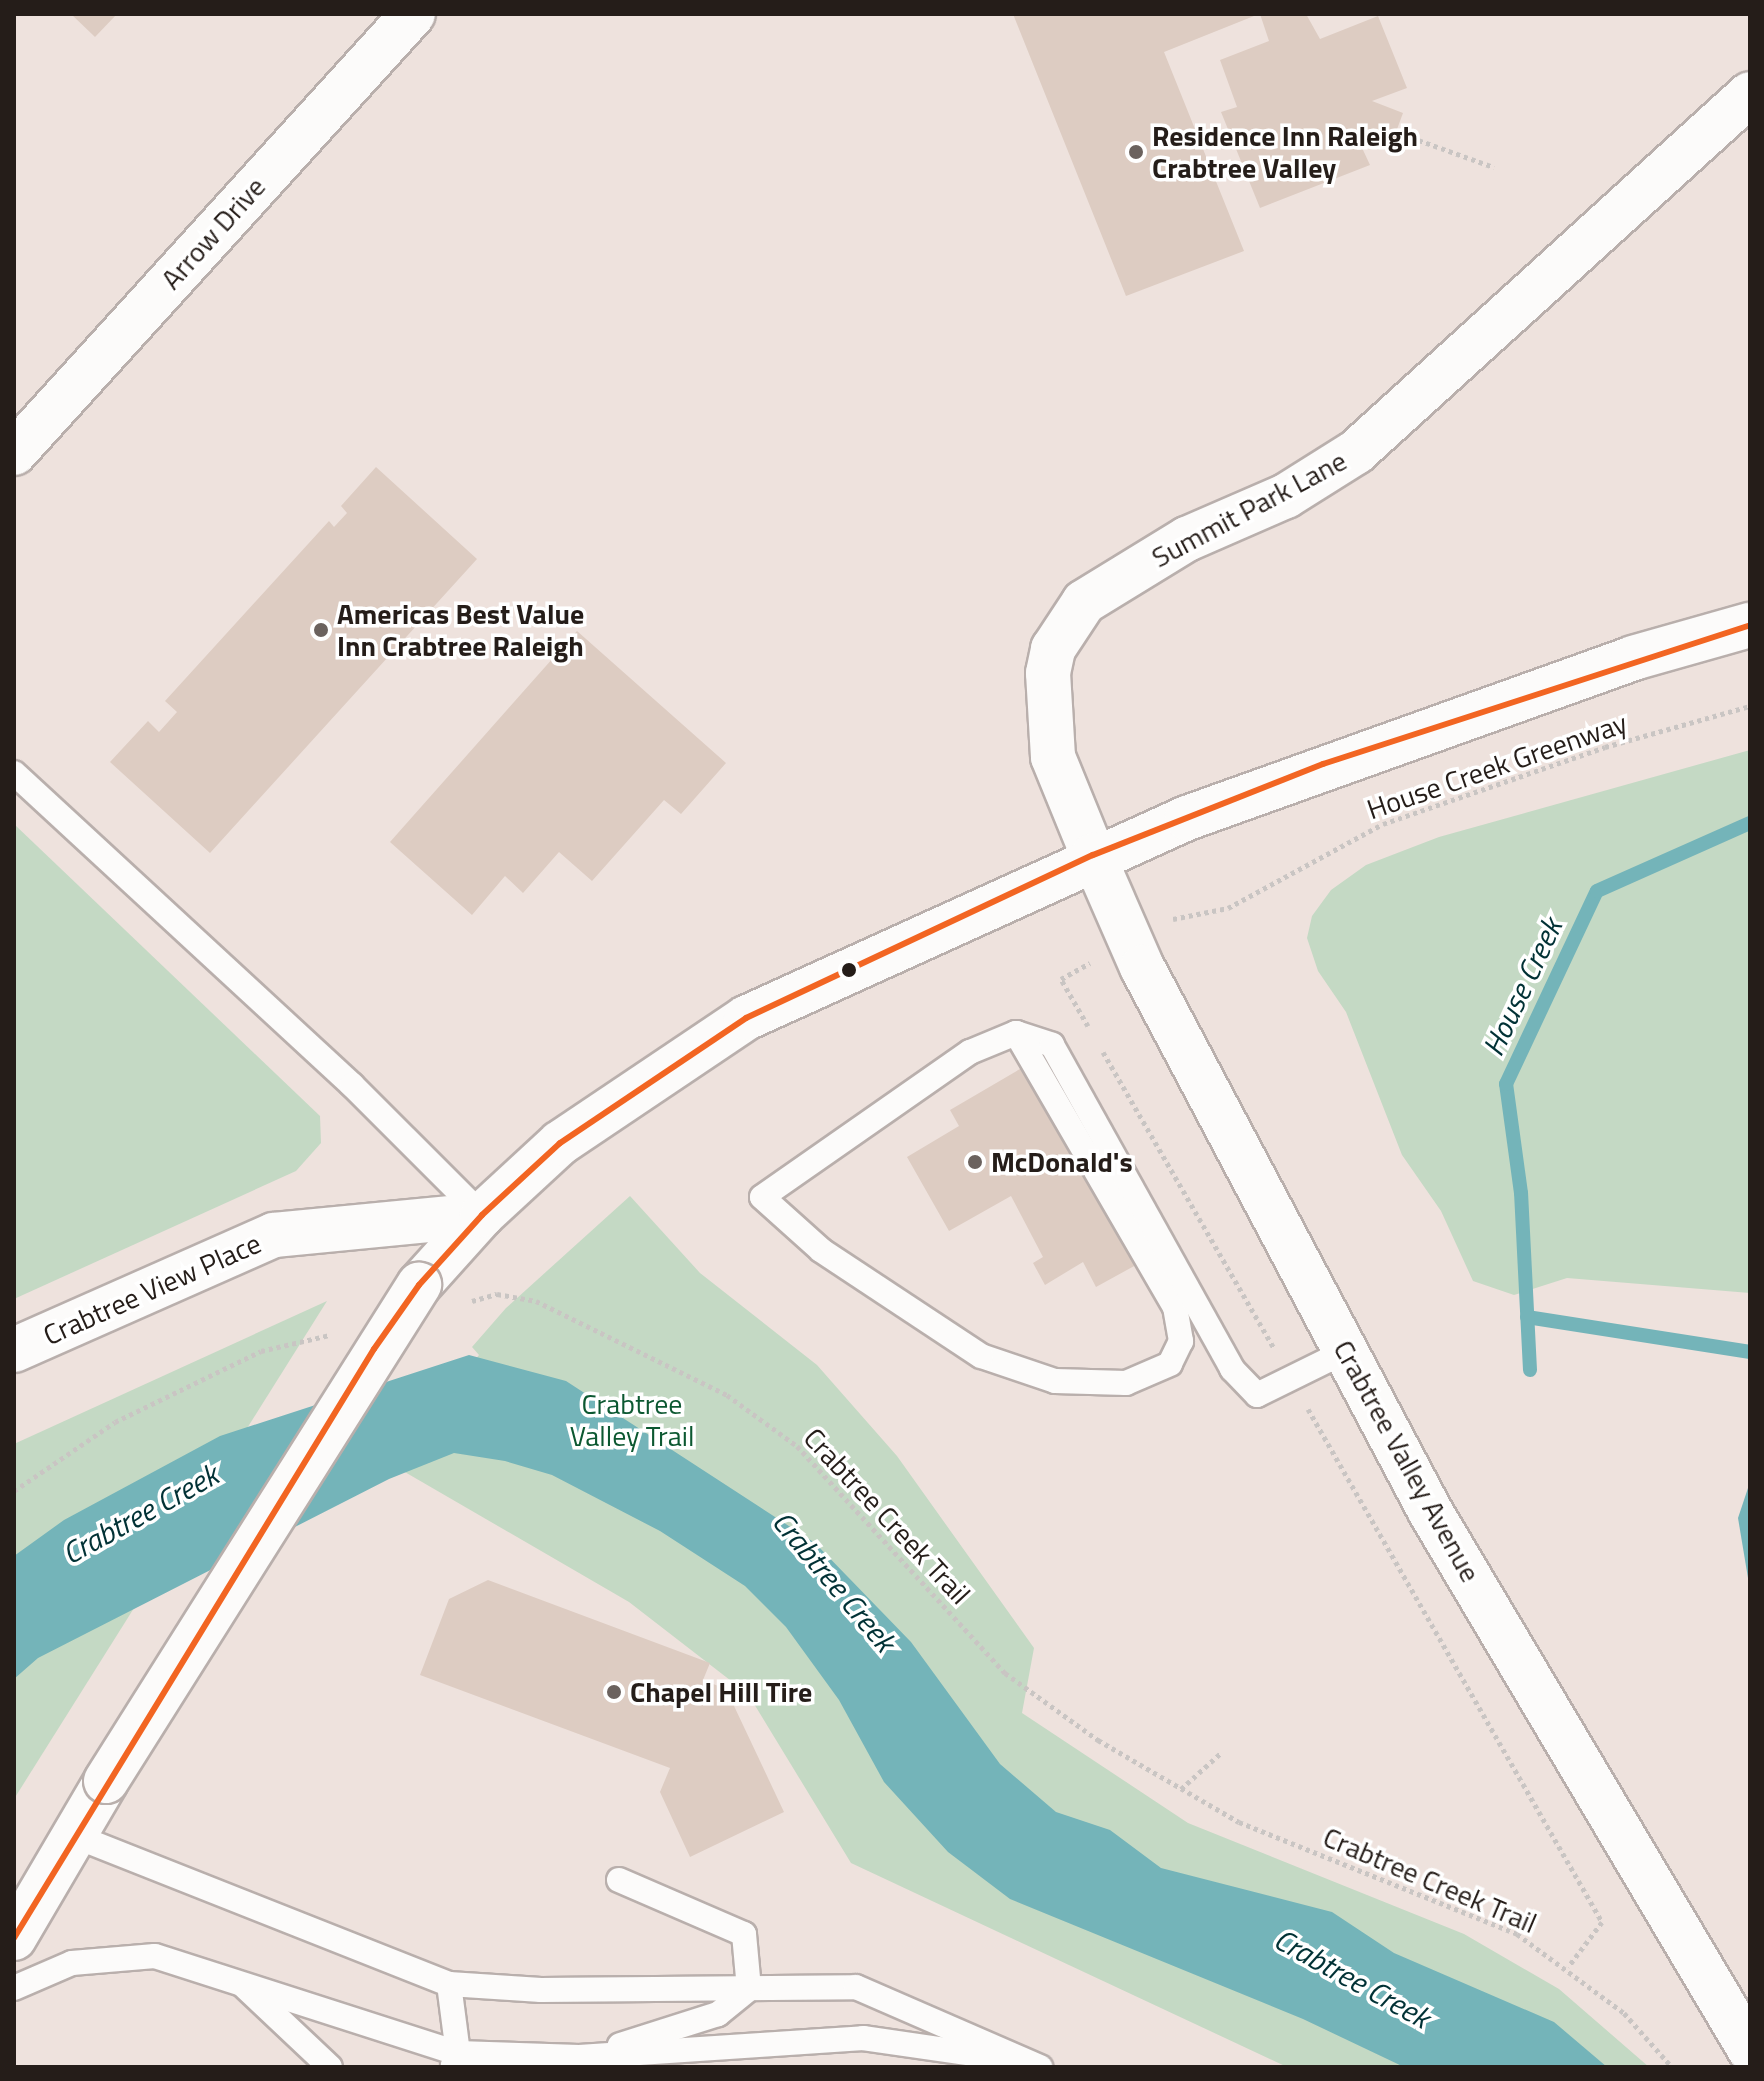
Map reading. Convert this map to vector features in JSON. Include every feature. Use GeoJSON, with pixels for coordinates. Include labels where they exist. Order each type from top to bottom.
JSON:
{"type":"FeatureCollection","features":[{"type":"Feature","properties":{"kind":"street","name":"Arrow Drive"},"geometry":{"type":"LineString","coordinates":[[14,453],[413,14]]}},
{"type":"Feature","properties":{"kind":"street","name":"Summit Park Lane"},"geometry":{"type":"LineString","coordinates":[[1093,855],[1053,757],[1048,673],[1053,649],[1084,602],[1187,539],[1286,496],[1356,452],[1750,94]]}},
{"type":"Feature","properties":{"kind":"street"},"geometry":{"type":"LineString","coordinates":[[14,1938],[106,1781],[419,1285],[482,1215],[560,1143],[746,1018],[1093,855],[1323,764],[1750,625]]}},
{"type":"Feature","properties":{"kind":"street","name":"Crabtree Valley Avenue"},"geometry":{"type":"LineString","coordinates":[[1093,855],[1142,967],[1430,1511],[1750,2050]]}},
{"type":"Feature","properties":{"kind":"street","name":"Crabtree View Place"},"geometry":{"type":"LineString","coordinates":[[14,1350],[274,1235],[482,1215]]}},
{"type":"Feature","properties":{"kind":"lane"},"geometry":{"type":"LineString","coordinates":[[14,773],[352,1085],[482,1215]]}},
{"type":"Feature","properties":{"kind":"lane"},"geometry":{"type":"LineString","coordinates":[[1016,1033],[1175,1307],[1181,1341],[1170,1364],[1126,1383],[1055,1381],[981,1356],[821,1250],[762,1197],[970,1052],[1016,1033],[1052,1045],[1232,1369],[1257,1395],[1346,1351]]}},
{"type":"Feature","properties":{"kind":"lane"},"geometry":{"type":"LineString","coordinates":[[75,1836],[449,1984],[749,1989],[856,1987],[1031,2064]]}},
{"type":"Feature","properties":{"kind":"lane"},"geometry":{"type":"LineString","coordinates":[[619,1880],[744,1934],[749,1989]]}},
{"type":"Feature","properties":{"kind":"lane"},"geometry":{"type":"LineString","coordinates":[[14,1988],[72,1963],[155,1956],[239,1982],[455,2060],[579,2057],[863,2038],[1031,2064]]}},
{"type":"Feature","properties":{"kind":"lane"},"geometry":{"type":"LineString","coordinates":[[239,1982],[330,2067]]}},
{"type":"Feature","properties":{"kind":"lane"},"geometry":{"type":"LineString","coordinates":[[449,1984],[455,2060]]}},
{"type":"Feature","properties":{"kind":"lane"},"geometry":{"type":"LineString","coordinates":[[579,2057],[718,2014],[749,1989]]}},
{"type":"Feature","properties":{"kind":"path"},"geometry":{"type":"LineString","coordinates":[[1396,132],[1494,167]]}},
{"type":"Feature","properties":{"kind":"path","name":"House Creek Greenway"},"geometry":{"type":"LineString","coordinates":[[1177,917],[1228,908],[1383,824],[1605,747],[1750,706]]}},
{"type":"Feature","properties":{"kind":"path"},"geometry":{"type":"LineString","coordinates":[[1072,972],[1061,979],[1092,1033]]}},
{"type":"Feature","properties":{"kind":"path"},"geometry":{"type":"LineString","coordinates":[[1100,1046],[1277,1354]]}},
{"type":"Feature","properties":{"kind":"path","name":"Crabtree Creek Trail"},"geometry":{"type":"LineString","coordinates":[[467,1302],[497,1294],[536,1301],[727,1395],[797,1446],[1005,1673],[1181,1789],[1239,1822],[1517,1934],[1568,1967],[1624,2013],[1672,2067]]}},
{"type":"Feature","properties":{"kind":"path"},"geometry":{"type":"LineString","coordinates":[[14,1491],[142,1409],[261,1351],[335,1334]]}},
{"type":"Feature","properties":{"kind":"path"},"geometry":{"type":"LineString","coordinates":[[1318,1427],[1602,1922],[1568,1967]]}},
{"type":"Feature","properties":{"kind":"path"},"geometry":{"type":"LineString","coordinates":[[1181,1789],[1222,1752]]}},
{"type":"Feature","properties":{"kind":"green space"},"geometry":{"type":"Polygon","coordinates":[[[1750,750],[1750,1293],[1567,1278],[1514,1295],[1473,1281],[1441,1211],[1402,1155],[1346,1012],[1318,971],[1307,938],[1312,916],[1331,890],[1366,865],[1439,837],[1750,750]]]}},
{"type":"Feature","properties":{"kind":"green space"},"geometry":{"type":"Polygon","coordinates":[[[14,824],[320,1116],[321,1143],[296,1171],[14,1299],[14,824]]]}},
{"type":"Feature","properties":{"kind":"green space","name":"Crabtree Valley Trail"},"geometry":{"type":"Polygon","coordinates":[[[630,1196],[700,1273],[817,1365],[897,1456],[1034,1648],[1022,1713],[1188,1823],[1464,1934],[1559,1989],[1649,2067],[1287,2067],[851,1863],[748,1694],[629,1602],[391,1464],[479,1355],[472,1347],[506,1308],[630,1196]]]}},
{"type":"Feature","properties":{"kind":"green space"},"geometry":{"type":"Polygon","coordinates":[[[327,1301],[14,1799],[14,1444],[327,1301]]]}},
{"type":"Feature","properties":{"kind":"water","name":"Crabtree Creek"},"geometry":{"type":"Polygon","coordinates":[[[469,1355],[566,1381],[815,1543],[911,1642],[1000,1764],[1056,1812],[1110,1830],[1161,1868],[1332,1912],[1394,1953],[1554,2022],[1607,2067],[1404,2067],[1303,2019],[1010,1899],[948,1852],[884,1782],[839,1700],[786,1627],[745,1586],[660,1531],[552,1475],[505,1461],[454,1453],[389,1479],[38,1658],[14,1679],[14,1556],[64,1520],[220,1436],[469,1355]]]}},
{"type":"Feature","properties":{"kind":"water"},"geometry":{"type":"Polygon","coordinates":[[[1750,1482],[1750,1590],[1738,1518],[1750,1482]]]}},
{"type":"Feature","properties":{"kind":"building"},"geometry":{"type":"Polygon","coordinates":[[[71,14],[117,14],[95,37],[71,14]]]}},
{"type":"Feature","properties":{"kind":"building","name":"Residence Inn Raleigh Crabtree Valley"},"geometry":{"type":"Polygon","coordinates":[[[1013,14],[1259,14],[1164,52],[1244,251],[1126,296],[1013,14]]]}},
{"type":"Feature","properties":{"kind":"building","name":"Residence Inn Raleigh Crabtree Valley"},"geometry":{"type":"Polygon","coordinates":[[[1260,14],[1306,14],[1320,39],[1378,16],[1407,88],[1372,101],[1403,113],[1389,151],[1357,137],[1370,165],[1260,208],[1221,112],[1237,107],[1220,60],[1269,41],[1260,14]]]}},
{"type":"Feature","properties":{"kind":"building","name":"Americas Best Value Inn Crabtree Raleigh"},"geometry":{"type":"Polygon","coordinates":[[[376,467],[477,559],[210,853],[110,762],[148,721],[159,732],[177,712],[165,701],[329,521],[334,527],[347,513],[341,506],[376,467]]]}},
{"type":"Feature","properties":{"kind":"building"},"geometry":{"type":"Polygon","coordinates":[[[577,631],[726,763],[681,814],[664,800],[592,881],[559,852],[523,893],[505,876],[472,915],[390,842],[577,631]]]}},
{"type":"Feature","properties":{"kind":"building"},"geometry":{"type":"Polygon","coordinates":[[[1032,1062],[1056,1123],[1117,1233],[1127,1226],[1138,1247],[1128,1253],[1136,1265],[1096,1287],[1083,1262],[1045,1285],[1033,1263],[1043,1257],[1011,1196],[949,1231],[907,1157],[959,1126],[950,1110],[1032,1062]]]}},
{"type":"Feature","properties":{"kind":"building"},"geometry":{"type":"Polygon","coordinates":[[[488,1580],[710,1663],[703,1680],[726,1689],[784,1812],[690,1857],[660,1792],[670,1768],[420,1675],[449,1599],[488,1580]]]}},
{"type":"Feature","properties":{"kind":"waterway","name":"House Creek"},"geometry":{"type":"LineString","coordinates":[[1530,1370],[1521,1193],[1506,1084],[1597,891],[1750,823]]}},
{"type":"Feature","properties":{"kind":"waterway"},"geometry":{"type":"LineString","coordinates":[[1527,1317],[1750,1352]]}},
{"type":"Feature","properties":{"kind":"transit line"},"geometry":{"type":"LineString","coordinates":[[14,1938],[374,1349],[419,1285],[482,1215],[560,1143],[746,1018],[1093,855],[1323,764],[1750,625]]}},
{"type":"Feature","properties":{"kind":"place","name":"Residence Inn Raleigh Crabtree Valley"},"geometry":{"type":"Point","coordinates":[1136,152]}},
{"type":"Feature","properties":{"kind":"place","name":"Americas Best Value Inn Crabtree Raleigh"},"geometry":{"type":"Point","coordinates":[321,630]}},
{"type":"Feature","properties":{"kind":"place","name":"McDonald's"},"geometry":{"type":"Point","coordinates":[975,1162]}},
{"type":"Feature","properties":{"kind":"place","name":"Chapel Hill Tire"},"geometry":{"type":"Point","coordinates":[614,1692]}}]}
